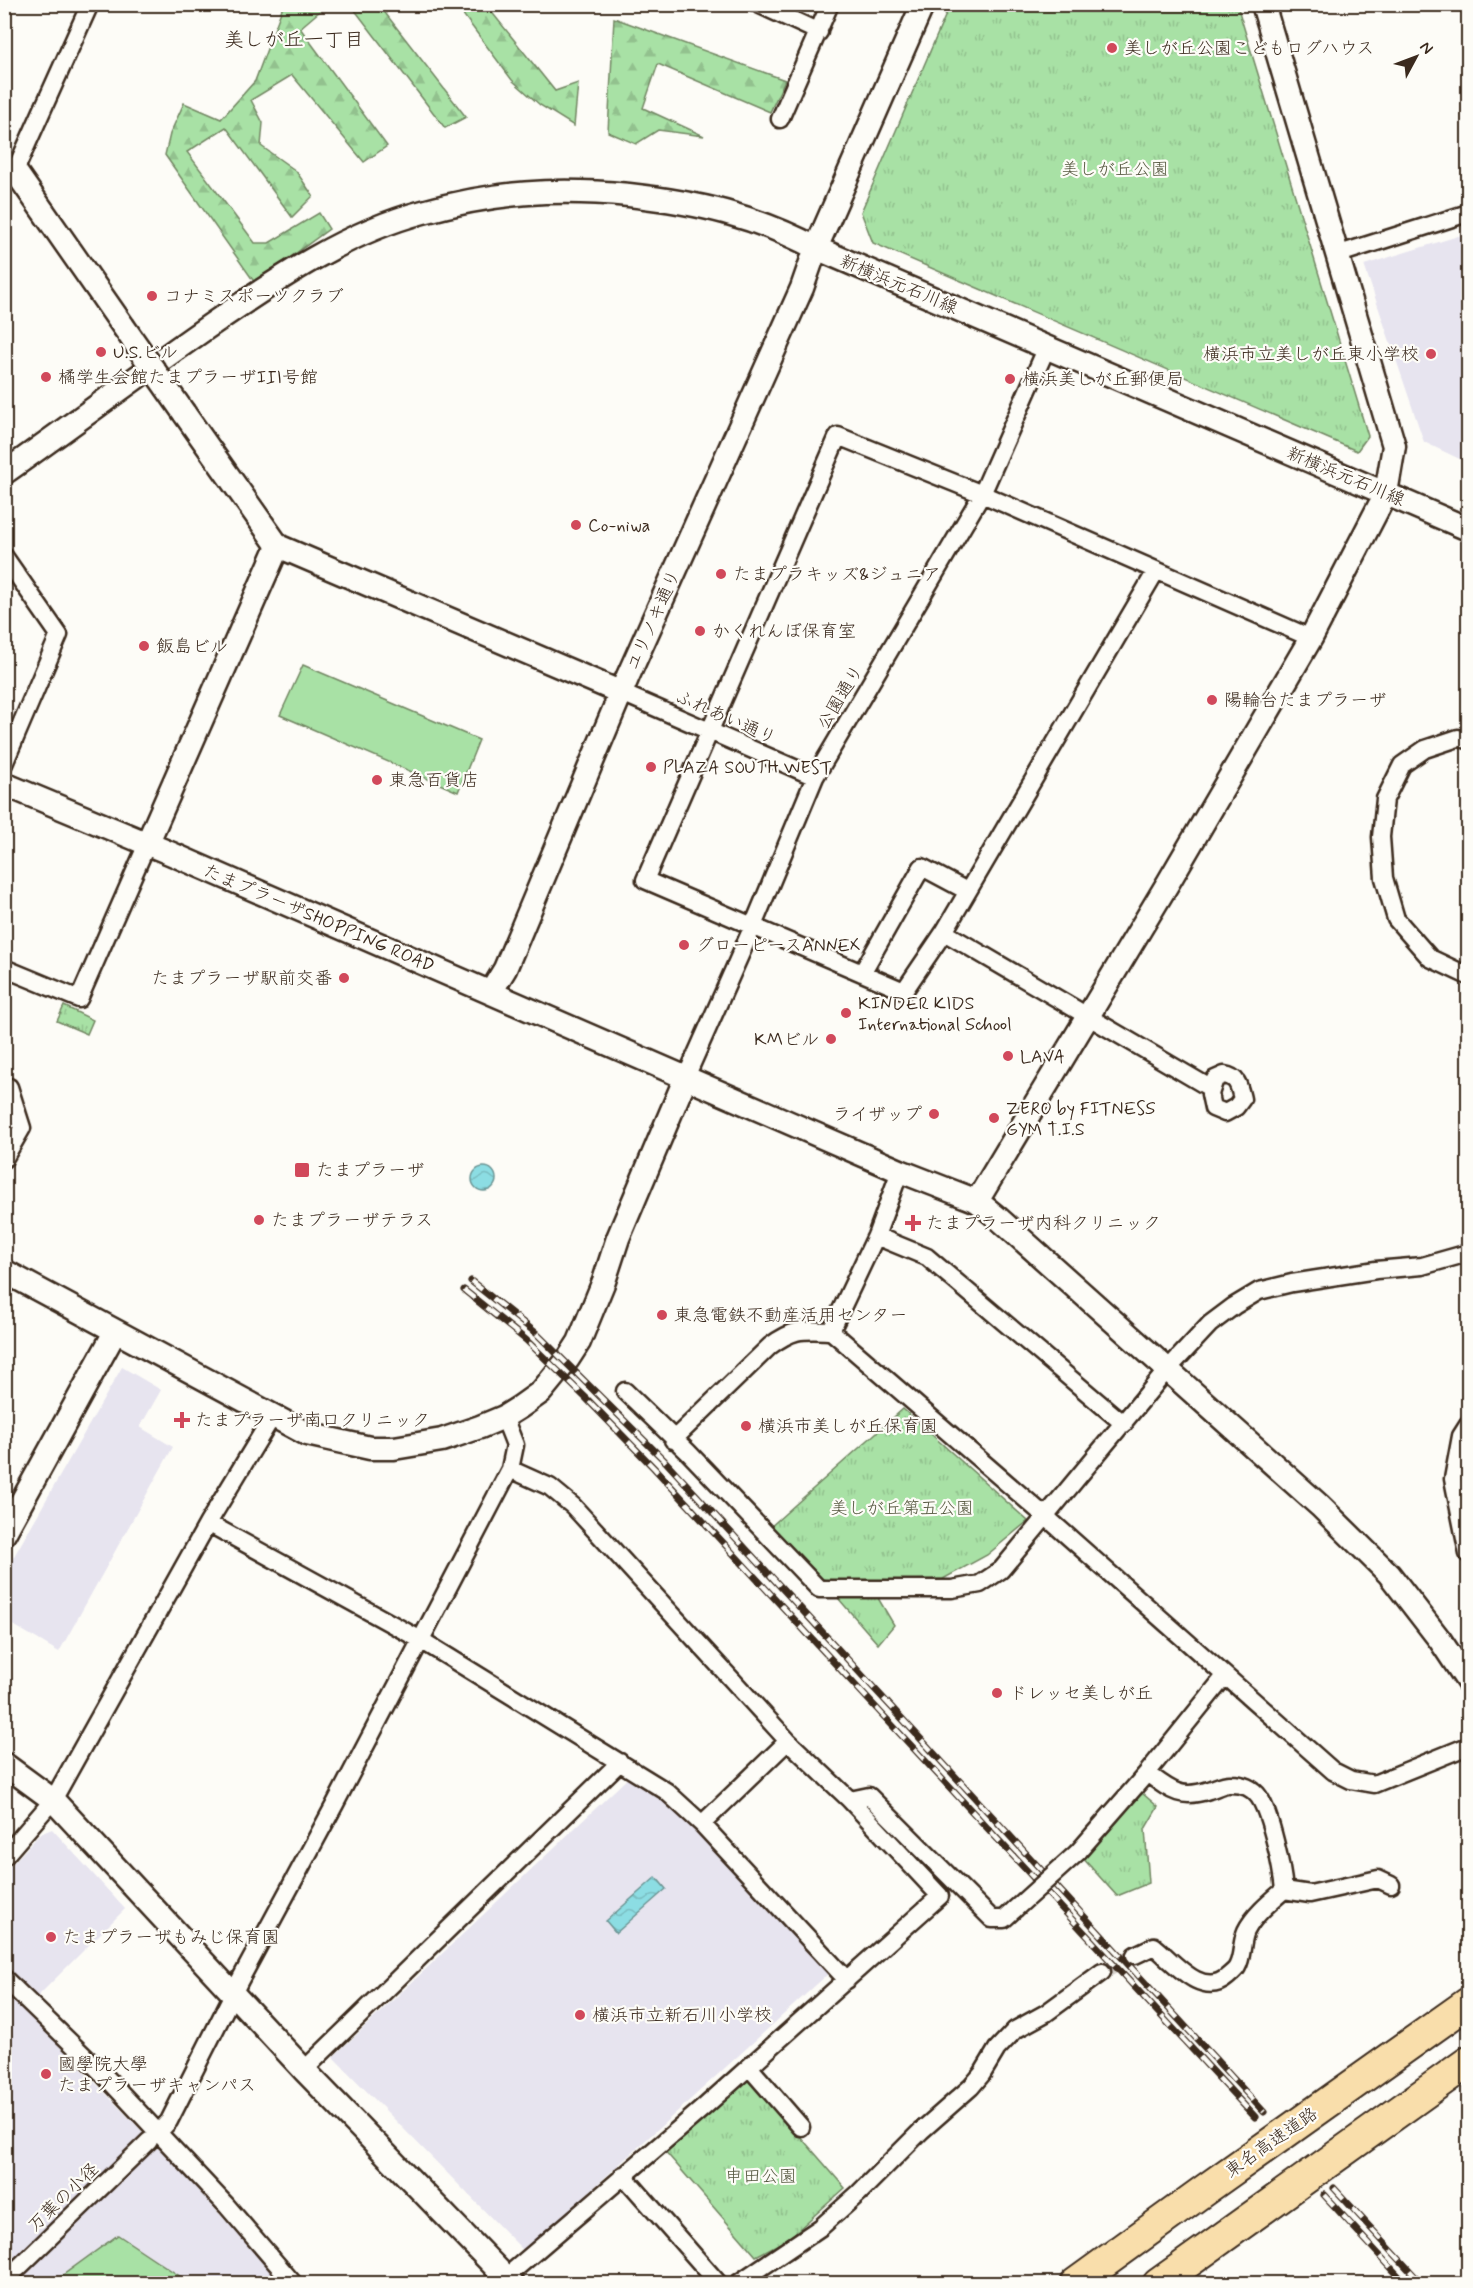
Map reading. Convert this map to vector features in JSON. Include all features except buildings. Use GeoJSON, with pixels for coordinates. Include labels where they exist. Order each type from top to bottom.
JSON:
{"type":"FeatureCollection","features":[{"type":"Feature","properties":{"kind":"highway","name":"東名高速道路"},"geometry":{"type":"LineString","coordinates":[[1075,2283],[1468,2003]]}},
{"type":"Feature","properties":{"kind":"highway"},"geometry":{"type":"LineString","coordinates":[[1158,2283],[1468,2062]]}},
{"type":"Feature","properties":{"kind":"street"},"geometry":{"type":"LineString","coordinates":[[90,4],[10,169],[278,546],[622,693]]}},
{"type":"Feature","properties":{"kind":"street"},"geometry":{"type":"LineString","coordinates":[[758,4],[819,32]]}},
{"type":"Feature","properties":{"kind":"street"},"geometry":{"type":"LineString","coordinates":[[780,119],[830,4]]}},
{"type":"Feature","properties":{"kind":"street","name":"ユリノキ通り"},"geometry":{"type":"LineString","coordinates":[[491,992],[505,969],[622,693],[802,288],[816,248],[923,4]]}},
{"type":"Feature","properties":{"kind":"street"},"geometry":{"type":"LineString","coordinates":[[977,1202],[1311,638],[1386,493],[1394,446],[1263,4]]}},
{"type":"Feature","properties":{"kind":"street","name":"新横浜元石川線"},"geometry":{"type":"LineString","coordinates":[[4,473],[179,347],[308,261],[368,232],[421,212],[482,198],[544,190],[581,190],[662,199],[722,210],[780,230],[816,248],[1468,529]]}},
{"type":"Feature","properties":{"kind":"street"},"geometry":{"type":"LineString","coordinates":[[1336,255],[1468,213]]}},
{"type":"Feature","properties":{"kind":"street","name":"公園通り"},"geometry":{"type":"LineString","coordinates":[[686,1077],[753,926],[815,777],[982,494],[1047,347]]}},
{"type":"Feature","properties":{"kind":"street"},"geometry":{"type":"LineString","coordinates":[[1156,571],[944,932],[904,991],[645,880],[837,435],[982,494],[1311,638]]}},
{"type":"Feature","properties":{"kind":"street"},"geometry":{"type":"LineString","coordinates":[[4,968],[79,999],[278,546]]}},
{"type":"Feature","properties":{"kind":"street"},"geometry":{"type":"LineString","coordinates":[[4,556],[59,635],[4,764]]}},
{"type":"Feature","properties":{"kind":"street","name":"ふれあい通り"},"geometry":{"type":"LineString","coordinates":[[622,693],[815,777]]}},
{"type":"Feature","properties":{"kind":"street"},"geometry":{"type":"LineString","coordinates":[[1468,740],[1458,738],[1425,749],[1402,765],[1385,799],[1381,837],[1384,878],[1396,919],[1430,958],[1468,976]]}},
{"type":"Feature","properties":{"kind":"street","name":"たまプラーザSHOPPING ROAD"},"geometry":{"type":"LineString","coordinates":[[4,784],[491,992],[900,1171],[977,1202],[1320,1506],[1389,1574],[1440,1640],[1468,1682]]}},
{"type":"Feature","properties":{"kind":"street"},"geometry":{"type":"LineString","coordinates":[[862,973],[922,867],[967,891]]}},
{"type":"Feature","properties":{"kind":"street"},"geometry":{"type":"LineString","coordinates":[[944,932],[1210,1088]]}},
{"type":"Feature","properties":{"kind":"street"},"geometry":{"type":"LineString","coordinates":[[4,1271],[307,1434],[370,1448],[394,1448],[442,1440],[504,1417],[541,1392],[579,1342],[604,1281],[618,1238],[686,1077]]}},
{"type":"Feature","properties":{"kind":"street"},"geometry":{"type":"LineString","coordinates":[[4,1085],[9,1087],[22,1128],[4,1159]]}},
{"type":"Feature","properties":{"kind":"street"},"geometry":{"type":"LineString","coordinates":[[831,1331],[876,1236],[900,1171]]}},
{"type":"Feature","properties":{"kind":"street"},"geometry":{"type":"LineString","coordinates":[[876,1236],[927,1257],[1124,1424]]}},
{"type":"Feature","properties":{"kind":"street"},"geometry":{"type":"LineString","coordinates":[[625,1391],[673,1440],[688,1452],[819,1588],[952,1589],[980,1584],[1001,1570],[1167,1370],[1210,1324],[1259,1291],[1334,1276],[1422,1266],[1468,1253]]}},
{"type":"Feature","properties":{"kind":"street"},"geometry":{"type":"LineString","coordinates":[[673,1440],[770,1346],[785,1335],[800,1330],[831,1331],[1045,1516],[1333,1771],[1351,1780],[1374,1784],[1468,1746]]}},
{"type":"Feature","properties":{"kind":"street"},"geometry":{"type":"LineString","coordinates":[[4,1534],[115,1332]]}},
{"type":"Feature","properties":{"kind":"street"},"geometry":{"type":"LineString","coordinates":[[4,1857],[53,1800],[208,1523],[272,1417]]}},
{"type":"Feature","properties":{"kind":"street"},"geometry":{"type":"LineString","coordinates":[[4,1764],[53,1800],[304,2070],[509,2280],[623,2175],[749,2067],[940,1896],[850,1800],[788,1741],[573,1506],[550,1487],[510,1469],[514,1445],[504,1417]]}},
{"type":"Feature","properties":{"kind":"street"},"geometry":{"type":"LineString","coordinates":[[1468,1425],[1461,1436],[1453,1479],[1468,1554]]}},
{"type":"Feature","properties":{"kind":"street","name":"万葉の小径"},"geometry":{"type":"LineString","coordinates":[[7,2283],[15,2271],[169,2121],[510,1469]]}},
{"type":"Feature","properties":{"kind":"street"},"geometry":{"type":"LineString","coordinates":[[208,1523],[422,1640],[666,1791],[702,1824],[847,1980]]}},
{"type":"Feature","properties":{"kind":"street"},"geometry":{"type":"LineString","coordinates":[[850,1800],[869,1796],[992,1919],[1004,1919],[1078,1852],[1147,1773],[1225,1676]]}},
{"type":"Feature","properties":{"kind":"street"},"geometry":{"type":"LineString","coordinates":[[702,1824],[788,1741]]}},
{"type":"Feature","properties":{"kind":"street"},"geometry":{"type":"LineString","coordinates":[[304,2070],[620,1762]]}},
{"type":"Feature","properties":{"kind":"street"},"geometry":{"type":"LineString","coordinates":[[1147,1773],[1171,1790],[1185,1795],[1228,1784],[1245,1786],[1258,1796],[1268,1818],[1283,1877],[1284,1890]]}},
{"type":"Feature","properties":{"kind":"street"},"geometry":{"type":"LineString","coordinates":[[1284,1890],[1310,1894],[1378,1879],[1391,1885]]}},
{"type":"Feature","properties":{"kind":"street"},"geometry":{"type":"LineString","coordinates":[[1135,1955],[1154,1946],[1195,1980],[1204,1984],[1220,1982],[1237,1968],[1246,1931],[1252,1921],[1284,1890]]}},
{"type":"Feature","properties":{"kind":"street"},"geometry":{"type":"LineString","coordinates":[[737,2283],[821,2228],[921,2131],[971,2087],[997,2049],[1015,2030],[1046,2013],[1102,1972]]}},
{"type":"Feature","properties":{"kind":"street"},"geometry":{"type":"LineString","coordinates":[[4,1978],[105,2075],[154,2137],[227,2206],[294,2283]]}},
{"type":"Feature","properties":{"kind":"street"},"geometry":{"type":"LineString","coordinates":[[749,2067],[801,2127]]}},
{"type":"Feature","properties":{"kind":"street"},"geometry":{"type":"LineString","coordinates":[[623,2175],[719,2283]]}},
{"type":"Feature","properties":{"kind":"shaded area","name":"横浜市立美しが丘東小学校"},"geometry":{"type":"Polygon","coordinates":[[[1468,233],[1468,463],[1424,442],[1364,265],[1468,233]]]}},
{"type":"Feature","properties":{"kind":"shaded area"},"geometry":{"type":"Polygon","coordinates":[[[122,1367],[161,1390],[140,1427],[173,1447],[59,1652],[5,1620],[5,1572],[122,1367]]]}},
{"type":"Feature","properties":{"kind":"shaded area","name":"横浜市立新石川小学校"},"geometry":{"type":"Polygon","coordinates":[[[632,1774],[671,1805],[828,1974],[524,2251],[333,2057],[632,1774]]]}},
{"type":"Feature","properties":{"kind":"shaded area","name":"たまプラーザもみじ保育園"},"geometry":{"type":"Polygon","coordinates":[[[52,1829],[125,1909],[37,1997],[5,1964],[5,1872],[40,1834],[52,1829]]]}},
{"type":"Feature","properties":{"kind":"shaded area","name":"國學院大學 たまプラーザキャンパス"},"geometry":{"type":"Polygon","coordinates":[[[4,1989],[169,2159],[283,2283],[5,2283],[4,1989]]]}},
{"type":"Feature","properties":{"kind":"green space"},"geometry":{"type":"Polygon","coordinates":[[[289,4],[327,5],[300,28],[387,146],[364,162],[292,75],[251,100],[263,123],[261,146],[296,171],[313,196],[292,217],[226,127],[187,152],[255,243],[269,243],[319,213],[329,229],[255,283],[165,155],[170,134],[184,103],[221,119],[255,81],[283,6],[289,4]]]}},
{"type":"Feature","properties":{"kind":"green space"},"geometry":{"type":"Polygon","coordinates":[[[351,5],[379,5],[466,117],[445,128],[351,5]]]}},
{"type":"Feature","properties":{"kind":"green space"},"geometry":{"type":"Polygon","coordinates":[[[456,5],[486,5],[555,91],[578,83],[574,126],[540,105],[512,80],[456,5]]]}},
{"type":"Feature","properties":{"kind":"green space","name":"美しが丘公園"},"geometry":{"type":"Polygon","coordinates":[[[950,5],[1237,5],[1368,436],[1357,451],[873,243],[861,212],[950,5]]]}},
{"type":"Feature","properties":{"kind":"green space"},"geometry":{"type":"Polygon","coordinates":[[[614,18],[785,80],[770,112],[658,64],[643,108],[704,136],[658,130],[636,144],[608,132],[614,18]]]}},
{"type":"Feature","properties":{"kind":"green space"},"geometry":{"type":"Polygon","coordinates":[[[303,665],[479,740],[458,792],[280,715],[303,665]]]}},
{"type":"Feature","properties":{"kind":"green space"},"geometry":{"type":"Polygon","coordinates":[[[64,1006],[93,1020],[87,1034],[57,1021],[64,1006]]]}},
{"type":"Feature","properties":{"kind":"green space","name":"美しが丘第五公園"},"geometry":{"type":"Polygon","coordinates":[[[903,1409],[1028,1521],[987,1555],[943,1579],[834,1582],[819,1578],[769,1528],[903,1409]]]}},
{"type":"Feature","properties":{"kind":"green space"},"geometry":{"type":"Polygon","coordinates":[[[838,1598],[878,1598],[894,1625],[878,1644],[838,1598]]]}},
{"type":"Feature","properties":{"kind":"green space"},"geometry":{"type":"Polygon","coordinates":[[[1142,1793],[1158,1807],[1145,1829],[1149,1883],[1117,1896],[1081,1856],[1107,1833],[1142,1793]]]}},
{"type":"Feature","properties":{"kind":"green space","name":"申田公園"},"geometry":{"type":"Polygon","coordinates":[[[744,2072],[845,2188],[788,2239],[756,2256],[664,2150],[744,2072]]]}},
{"type":"Feature","properties":{"kind":"green space"},"geometry":{"type":"Polygon","coordinates":[[[118,2235],[190,2283],[52,2283],[118,2235]]]}},
{"type":"Feature","properties":{"kind":"water"},"geometry":{"type":"Polygon","coordinates":[[[484,1167],[492,1171],[496,1179],[492,1187],[484,1191],[476,1187],[472,1179],[476,1171],[484,1167]]]}},
{"type":"Feature","properties":{"kind":"water"},"geometry":{"type":"Polygon","coordinates":[[[656,1877],[666,1889],[616,1933],[606,1921],[656,1877]]]}},
{"type":"Feature","properties":{"kind":"tunnel"},"geometry":{"type":"LineString","coordinates":[[1102,1972],[1135,1955]]}},
{"type":"Feature","properties":{"kind":"railway"},"geometry":{"type":"LineString","coordinates":[[471,1281],[536,1333],[665,1461],[1264,2112]]}},
{"type":"Feature","properties":{"kind":"railway"},"geometry":{"type":"LineString","coordinates":[[464,1290],[526,1340],[654,1468],[1255,2117]]}},
{"type":"Feature","properties":{"kind":"railway"},"geometry":{"type":"LineString","coordinates":[[1334,2188],[1422,2284]]}},
{"type":"Feature","properties":{"kind":"railway"},"geometry":{"type":"LineString","coordinates":[[1324,2195],[1406,2284]]}},
{"type":"Feature","properties":{"kind":"place","name":"美しが丘公園こどもログハウス"},"geometry":{"type":"Point","coordinates":[1112,48]}},
{"type":"Feature","properties":{"kind":"place","name":"コナミスポーツクラブ"},"geometry":{"type":"Point","coordinates":[152,296]}},
{"type":"Feature","properties":{"kind":"place","name":"U.S.ビル"},"geometry":{"type":"Point","coordinates":[101,352]}},
{"type":"Feature","properties":{"kind":"place","name":"横浜市立美しが丘東小学校"},"geometry":{"type":"Point","coordinates":[1431,354]}},
{"type":"Feature","properties":{"kind":"place","name":"橘学生会館たまプラーザIII号館"},"geometry":{"type":"Point","coordinates":[46,377]}},
{"type":"Feature","properties":{"kind":"place","name":"横浜美しが丘郵便局"},"geometry":{"type":"Point","coordinates":[1010,379]}},
{"type":"Feature","properties":{"kind":"place","name":"Co-niwa"},"geometry":{"type":"Point","coordinates":[576,525]}},
{"type":"Feature","properties":{"kind":"place","name":"たまプラキッズ&ジュニア"},"geometry":{"type":"Point","coordinates":[721,574]}},
{"type":"Feature","properties":{"kind":"place","name":"かくれんぼ保育室"},"geometry":{"type":"Point","coordinates":[700,631]}},
{"type":"Feature","properties":{"kind":"place","name":"飯島ビル"},"geometry":{"type":"Point","coordinates":[144,646]}},
{"type":"Feature","properties":{"kind":"place","name":"陽輪台たまプラーザ"},"geometry":{"type":"Point","coordinates":[1212,700]}},
{"type":"Feature","properties":{"kind":"place","name":"PLAZA SOUTH WEST"},"geometry":{"type":"Point","coordinates":[651,767]}},
{"type":"Feature","properties":{"kind":"place","name":"東急百貨店"},"geometry":{"type":"Point","coordinates":[377,780]}},
{"type":"Feature","properties":{"kind":"place","name":"グローピースANNEX"},"geometry":{"type":"Point","coordinates":[684,945]}},
{"type":"Feature","properties":{"kind":"place","name":"たまプラーザ駅前交番"},"geometry":{"type":"Point","coordinates":[344,978]}},
{"type":"Feature","properties":{"kind":"place","name":"KINDER KIDS International School"},"geometry":{"type":"Point","coordinates":[846,1013]}},
{"type":"Feature","properties":{"kind":"place","name":"KMビル"},"geometry":{"type":"Point","coordinates":[831,1039]}},
{"type":"Feature","properties":{"kind":"place","name":"LAVA"},"geometry":{"type":"Point","coordinates":[1008,1056]}},
{"type":"Feature","properties":{"kind":"place","name":"ライザップ"},"geometry":{"type":"Point","coordinates":[934,1114]}},
{"type":"Feature","properties":{"kind":"place","name":"ZERO by FITNESS GYM T.I.S"},"geometry":{"type":"Point","coordinates":[994,1118]}},
{"type":"Feature","properties":{"kind":"place","name":"たまプラーザ"},"geometry":{"type":"Point","coordinates":[302,1170]}},
{"type":"Feature","properties":{"kind":"place","name":"たまプラーザテラス"},"geometry":{"type":"Point","coordinates":[259,1220]}},
{"type":"Feature","properties":{"kind":"place","name":"たまプラーザ内科クリニック"},"geometry":{"type":"Point","coordinates":[913,1223]}},
{"type":"Feature","properties":{"kind":"place","name":"東急電鉄不動産活用センター"},"geometry":{"type":"Point","coordinates":[662,1315]}},
{"type":"Feature","properties":{"kind":"place","name":"たまプラーザ南口クリニック"},"geometry":{"type":"Point","coordinates":[182,1420]}},
{"type":"Feature","properties":{"kind":"place","name":"横浜市美しが丘保育園"},"geometry":{"type":"Point","coordinates":[746,1426]}},
{"type":"Feature","properties":{"kind":"place","name":"ドレッセ美しが丘"},"geometry":{"type":"Point","coordinates":[997,1693]}},
{"type":"Feature","properties":{"kind":"place","name":"たまプラーザもみじ保育園"},"geometry":{"type":"Point","coordinates":[51,1937]}},
{"type":"Feature","properties":{"kind":"place","name":"横浜市立新石川小学校"},"geometry":{"type":"Point","coordinates":[580,2015]}},
{"type":"Feature","properties":{"kind":"place","name":"國學院大學 たまプラーザキャンパス"},"geometry":{"type":"Point","coordinates":[46,2074]}},
{"type":"Feature","properties":{"kind":"district","name":"美しが丘一丁目"},"geometry":{"type":"Point","coordinates":[294,39]}}]}
